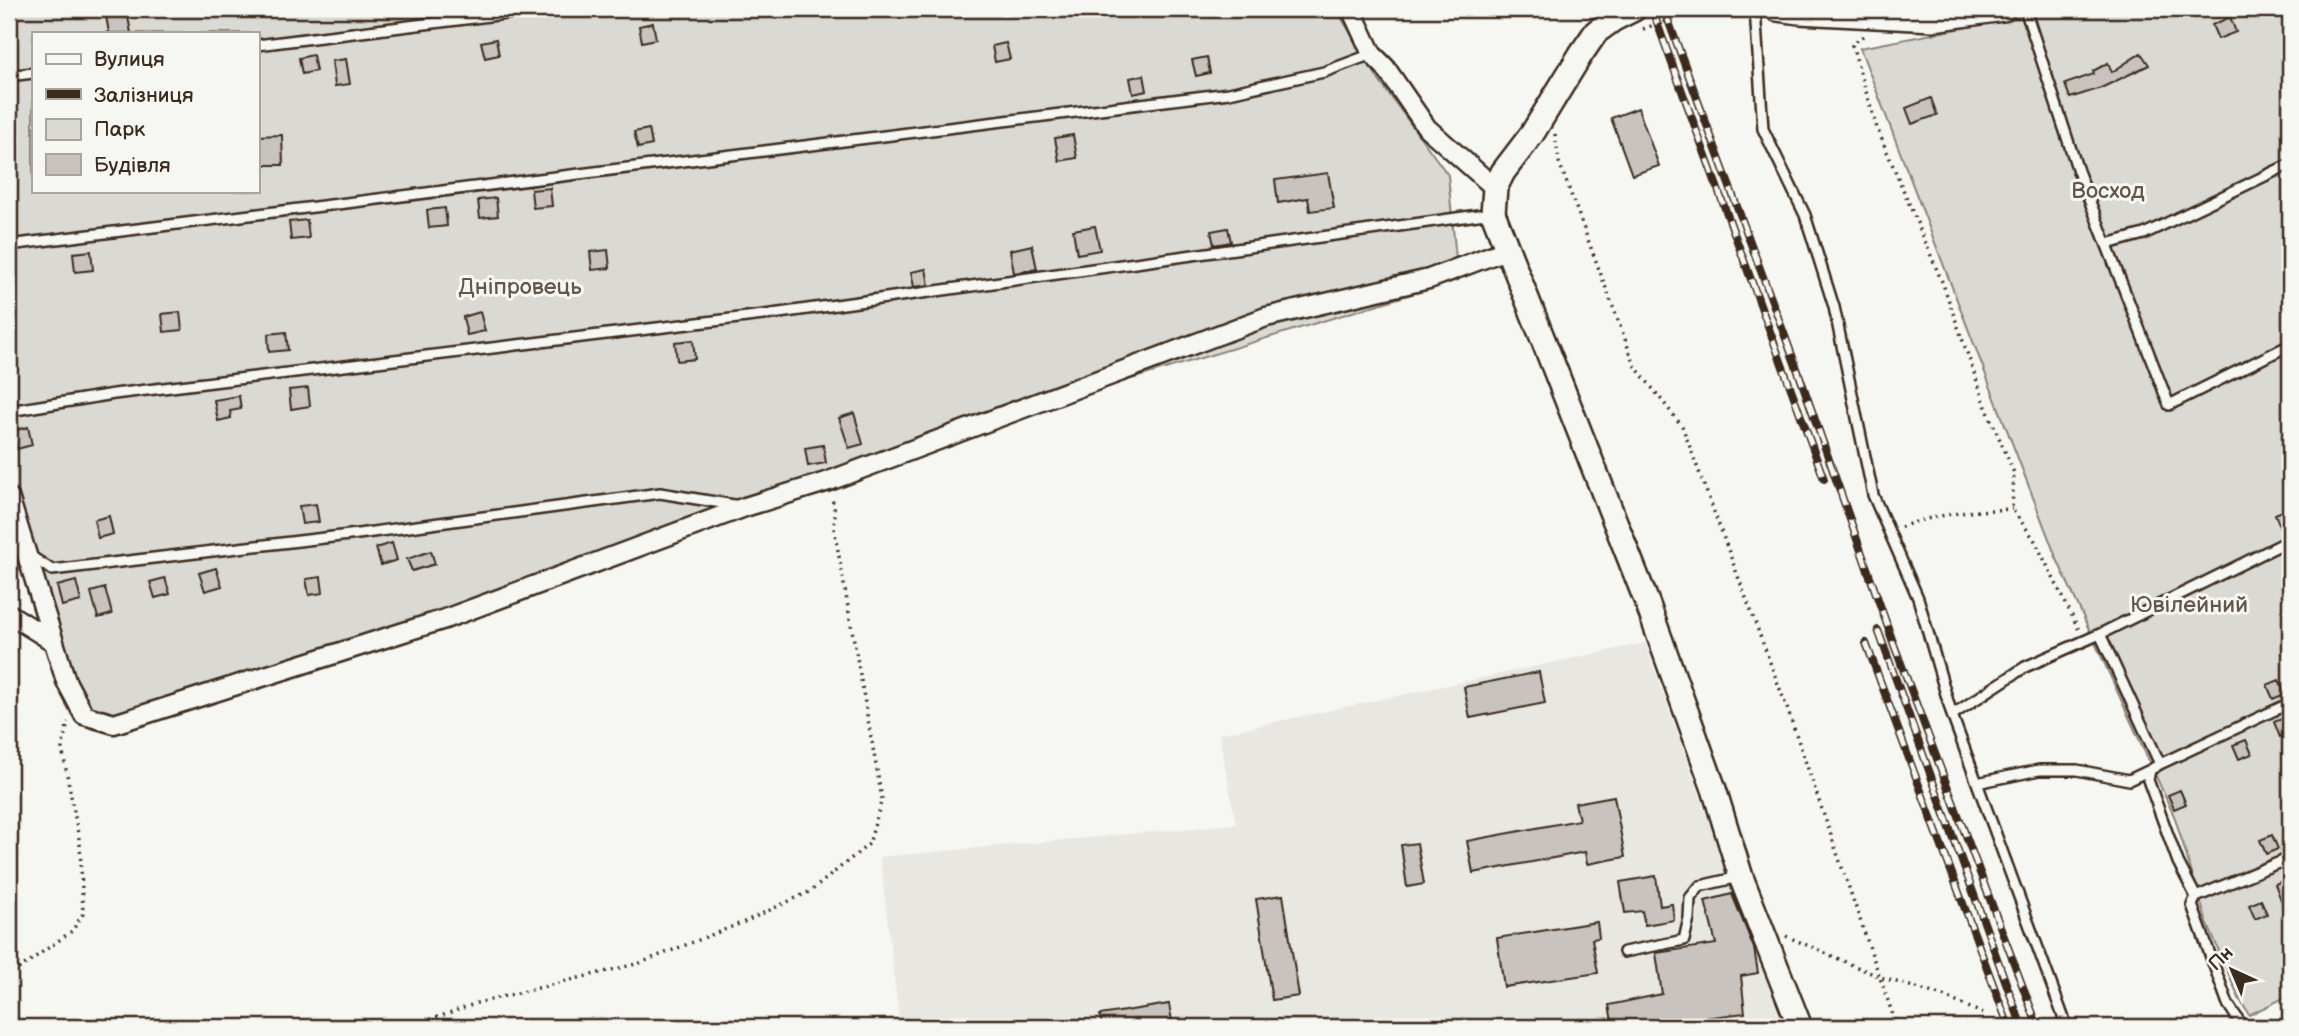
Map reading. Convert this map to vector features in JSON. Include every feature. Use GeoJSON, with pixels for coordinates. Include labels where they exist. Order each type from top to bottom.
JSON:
{"type":"FeatureCollection","features":[{"type":"Feature","properties":{"kind":"street"},"geometry":{"type":"LineString","coordinates":[[1351,9],[1372,54],[1385,66],[1427,128],[1495,188]]}},
{"type":"Feature","properties":{"kind":"street"},"geometry":{"type":"LineString","coordinates":[[1634,9],[1596,32],[1532,134],[1503,172],[1495,188],[1493,213],[1648,605],[1714,789],[1741,877],[1800,1027]]}},
{"type":"Feature","properties":{"kind":"street"},"geometry":{"type":"LineString","coordinates":[[1777,9],[1870,19],[1933,19],[2003,9]]}},
{"type":"Feature","properties":{"kind":"street"},"geometry":{"type":"LineString","coordinates":[[9,497],[17,554],[54,642],[66,681],[84,715],[114,724],[445,619],[745,507],[829,481],[1266,317],[1429,279],[1506,250]]}},
{"type":"Feature","properties":{"kind":"street"},"geometry":{"type":"LineString","coordinates":[[9,614],[54,642]]}},
{"type":"Feature","properties":{"kind":"lane"},"geometry":{"type":"LineString","coordinates":[[259,45],[545,9]]}},
{"type":"Feature","properties":{"kind":"lane"},"geometry":{"type":"LineString","coordinates":[[1755,9],[1763,130],[1810,228],[1834,307],[1873,495],[1917,598],[1952,715],[2067,1027]]}},
{"type":"Feature","properties":{"kind":"lane"},"geometry":{"type":"LineString","coordinates":[[2025,9],[2078,171],[2169,405],[2290,345]]}},
{"type":"Feature","properties":{"kind":"lane"},"geometry":{"type":"LineString","coordinates":[[9,244],[1229,93],[1324,72],[1372,54]]}},
{"type":"Feature","properties":{"kind":"lane"},"geometry":{"type":"LineString","coordinates":[[9,76],[32,73]]}},
{"type":"Feature","properties":{"kind":"lane"},"geometry":{"type":"LineString","coordinates":[[2107,244],[2144,234],[2290,164]]}},
{"type":"Feature","properties":{"kind":"lane"},"geometry":{"type":"LineString","coordinates":[[9,411],[114,394],[772,314],[1493,213]]}},
{"type":"Feature","properties":{"kind":"lane"},"geometry":{"type":"LineString","coordinates":[[17,554],[52,570],[358,534],[660,493],[745,507]]}},
{"type":"Feature","properties":{"kind":"lane"},"geometry":{"type":"LineString","coordinates":[[1952,715],[2025,667],[2100,634],[2290,540]]}},
{"type":"Feature","properties":{"kind":"lane"},"geometry":{"type":"LineString","coordinates":[[2100,634],[2160,764]]}},
{"type":"Feature","properties":{"kind":"lane"},"geometry":{"type":"LineString","coordinates":[[1977,783],[2039,770],[2077,770],[2129,780],[2290,703]]}},
{"type":"Feature","properties":{"kind":"lane"},"geometry":{"type":"LineString","coordinates":[[2150,770],[2148,780],[2178,862],[2196,898]]}},
{"type":"Feature","properties":{"kind":"lane"},"geometry":{"type":"LineString","coordinates":[[2244,1027],[2228,1004],[2192,905],[2196,898],[2290,858]]}},
{"type":"Feature","properties":{"kind":"lane"},"geometry":{"type":"LineString","coordinates":[[1624,952],[1684,940],[1690,898],[1700,886],[1741,877]]}},
{"type":"Feature","properties":{"kind":"path"},"geometry":{"type":"LineString","coordinates":[[1633,32],[1699,9]]}},
{"type":"Feature","properties":{"kind":"path"},"geometry":{"type":"LineString","coordinates":[[1870,19],[1852,45],[1877,128],[1943,284],[1986,407],[2014,473],[2012,509],[2034,539],[2085,641]]}},
{"type":"Feature","properties":{"kind":"path"},"geometry":{"type":"LineString","coordinates":[[1551,104],[1559,162],[1635,366],[1682,426],[1787,708],[1897,1027]]}},
{"type":"Feature","properties":{"kind":"path"},"geometry":{"type":"LineString","coordinates":[[410,1027],[477,1003],[640,962],[744,922],[811,891],[869,844],[883,799],[834,528],[835,512],[829,481]]}},
{"type":"Feature","properties":{"kind":"path"},"geometry":{"type":"LineString","coordinates":[[1889,532],[1923,519],[1971,511],[2012,509]]}},
{"type":"Feature","properties":{"kind":"path"},"geometry":{"type":"LineString","coordinates":[[9,979],[13,973],[72,931],[83,914],[80,844],[62,748],[68,721],[84,715]]}},
{"type":"Feature","properties":{"kind":"path"},"geometry":{"type":"LineString","coordinates":[[1761,927],[1824,951],[1880,977],[1943,996],[1984,1014]]}},
{"type":"Feature","properties":{"kind":"shaded area"},"geometry":{"type":"Polygon","coordinates":[[[1645,643],[1783,1027],[900,1027],[880,857],[1236,824],[1219,734],[1645,643]]]}},
{"type":"Feature","properties":{"kind":"green space","name":"Дніпровець"},"geometry":{"type":"Polygon","coordinates":[[[9,9],[1336,9],[1380,82],[1448,175],[1458,280],[984,424],[425,619],[102,720],[64,694],[9,526],[9,9]]]}},
{"type":"Feature","properties":{"kind":"green space","name":"Восход"},"geometry":{"type":"Polygon","coordinates":[[[2061,9],[2290,9],[2290,995],[2249,1015],[2207,923],[2175,818],[2056,557],[1860,48],[2061,9]]]}},
{"type":"Feature","properties":{"kind":"building"},"geometry":{"type":"Polygon","coordinates":[[[127,11],[131,32],[109,32],[106,16],[127,11]]]}},
{"type":"Feature","properties":{"kind":"building"},"geometry":{"type":"Polygon","coordinates":[[[2230,17],[2236,32],[2218,39],[2212,25],[2230,17]]]}},
{"type":"Feature","properties":{"kind":"building"},"geometry":{"type":"Polygon","coordinates":[[[653,23],[656,39],[642,42],[639,26],[653,23]]]}},
{"type":"Feature","properties":{"kind":"building"},"geometry":{"type":"Polygon","coordinates":[[[496,39],[499,55],[485,58],[481,42],[496,39]]]}},
{"type":"Feature","properties":{"kind":"building"},"geometry":{"type":"Polygon","coordinates":[[[1006,43],[1010,59],[995,62],[992,46],[1006,43]]]}},
{"type":"Feature","properties":{"kind":"building"},"geometry":{"type":"Polygon","coordinates":[[[2141,53],[2149,65],[2101,88],[2070,98],[2065,84],[2094,74],[2093,71],[2108,63],[2112,72],[2141,53]]]}},
{"type":"Feature","properties":{"kind":"building"},"geometry":{"type":"Polygon","coordinates":[[[313,55],[316,71],[302,74],[299,58],[313,55]]]}},
{"type":"Feature","properties":{"kind":"building"},"geometry":{"type":"Polygon","coordinates":[[[1207,57],[1210,73],[1196,76],[1192,60],[1207,57]]]}},
{"type":"Feature","properties":{"kind":"building"},"geometry":{"type":"Polygon","coordinates":[[[346,59],[350,84],[335,86],[332,61],[346,59]]]}},
{"type":"Feature","properties":{"kind":"building"},"geometry":{"type":"Polygon","coordinates":[[[1144,75],[1147,91],[1133,94],[1130,78],[1144,75]]]}},
{"type":"Feature","properties":{"kind":"building"},"geometry":{"type":"Polygon","coordinates":[[[1931,98],[1937,115],[1912,124],[1906,108],[1931,98]]]}},
{"type":"Feature","properties":{"kind":"building"},"geometry":{"type":"Polygon","coordinates":[[[1638,108],[1659,166],[1632,175],[1611,118],[1638,108]]]}},
{"type":"Feature","properties":{"kind":"building"},"geometry":{"type":"Polygon","coordinates":[[[649,129],[652,145],[638,148],[634,132],[649,129]]]}},
{"type":"Feature","properties":{"kind":"building"},"geometry":{"type":"Polygon","coordinates":[[[282,135],[283,165],[259,165],[259,136],[282,135]]]}},
{"type":"Feature","properties":{"kind":"building"},"geometry":{"type":"Polygon","coordinates":[[[1073,135],[1077,158],[1059,161],[1055,138],[1073,135]]]}},
{"type":"Feature","properties":{"kind":"building"},"geometry":{"type":"Polygon","coordinates":[[[1328,173],[1334,208],[1310,211],[1308,198],[1278,203],[1275,180],[1328,173]]]}},
{"type":"Feature","properties":{"kind":"building"},"geometry":{"type":"Polygon","coordinates":[[[550,188],[552,206],[533,208],[531,190],[550,188]]]}},
{"type":"Feature","properties":{"kind":"building"},"geometry":{"type":"Polygon","coordinates":[[[496,198],[498,216],[480,218],[478,200],[496,198]]]}},
{"type":"Feature","properties":{"kind":"building"},"geometry":{"type":"Polygon","coordinates":[[[445,208],[447,226],[429,228],[427,210],[445,208]]]}},
{"type":"Feature","properties":{"kind":"building"},"geometry":{"type":"Polygon","coordinates":[[[307,220],[309,238],[291,240],[289,222],[307,220]]]}},
{"type":"Feature","properties":{"kind":"building"},"geometry":{"type":"Polygon","coordinates":[[[1095,226],[1100,250],[1077,254],[1073,230],[1095,226]]]}},
{"type":"Feature","properties":{"kind":"building"},"geometry":{"type":"Polygon","coordinates":[[[1228,228],[1231,242],[1214,245],[1211,231],[1228,228]]]}},
{"type":"Feature","properties":{"kind":"building"},"geometry":{"type":"Polygon","coordinates":[[[1032,245],[1037,269],[1014,273],[1010,250],[1032,245]]]}},
{"type":"Feature","properties":{"kind":"building"},"geometry":{"type":"Polygon","coordinates":[[[608,250],[610,268],[592,270],[590,252],[608,250]]]}},
{"type":"Feature","properties":{"kind":"building"},"geometry":{"type":"Polygon","coordinates":[[[91,251],[93,270],[75,272],[73,253],[91,251]]]}},
{"type":"Feature","properties":{"kind":"building"},"geometry":{"type":"Polygon","coordinates":[[[926,269],[929,285],[914,287],[911,272],[926,269]]]}},
{"type":"Feature","properties":{"kind":"building"},"geometry":{"type":"Polygon","coordinates":[[[180,312],[182,330],[164,332],[162,314],[180,312]]]}},
{"type":"Feature","properties":{"kind":"building"},"geometry":{"type":"Polygon","coordinates":[[[480,312],[485,331],[467,335],[463,317],[480,312]]]}},
{"type":"Feature","properties":{"kind":"building"},"geometry":{"type":"Polygon","coordinates":[[[286,332],[288,350],[269,352],[268,334],[286,332]]]}},
{"type":"Feature","properties":{"kind":"building"},"geometry":{"type":"Polygon","coordinates":[[[693,340],[695,359],[677,361],[675,342],[693,340]]]}},
{"type":"Feature","properties":{"kind":"building"},"geometry":{"type":"Polygon","coordinates":[[[308,388],[310,406],[291,409],[289,390],[308,388]]]}},
{"type":"Feature","properties":{"kind":"building"},"geometry":{"type":"Polygon","coordinates":[[[239,396],[241,409],[230,411],[231,418],[218,421],[214,400],[239,396]]]}},
{"type":"Feature","properties":{"kind":"building"},"geometry":{"type":"Polygon","coordinates":[[[854,413],[863,444],[849,448],[839,418],[854,413]]]}},
{"type":"Feature","properties":{"kind":"building"},"geometry":{"type":"Polygon","coordinates":[[[28,427],[32,445],[17,449],[13,431],[28,427]]]}},
{"type":"Feature","properties":{"kind":"building"},"geometry":{"type":"Polygon","coordinates":[[[823,445],[826,463],[808,466],[805,448],[823,445]]]}},
{"type":"Feature","properties":{"kind":"building"},"geometry":{"type":"Polygon","coordinates":[[[316,504],[319,522],[302,524],[299,506],[316,504]]]}},
{"type":"Feature","properties":{"kind":"building"},"geometry":{"type":"Polygon","coordinates":[[[2287,509],[2290,533],[2283,535],[2275,514],[2287,509]]]}},
{"type":"Feature","properties":{"kind":"building"},"geometry":{"type":"Polygon","coordinates":[[[109,516],[113,534],[98,538],[94,520],[109,516]]]}},
{"type":"Feature","properties":{"kind":"building"},"geometry":{"type":"Polygon","coordinates":[[[392,543],[397,560],[381,565],[376,548],[392,543]]]}},
{"type":"Feature","properties":{"kind":"building"},"geometry":{"type":"Polygon","coordinates":[[[431,551],[435,564],[412,571],[407,559],[431,551]]]}},
{"type":"Feature","properties":{"kind":"building"},"geometry":{"type":"Polygon","coordinates":[[[216,568],[222,586],[205,591],[199,573],[216,568]]]}},
{"type":"Feature","properties":{"kind":"building"},"geometry":{"type":"Polygon","coordinates":[[[321,577],[323,593],[309,595],[306,579],[321,577]]]}},
{"type":"Feature","properties":{"kind":"building"},"geometry":{"type":"Polygon","coordinates":[[[165,578],[170,594],[155,598],[150,582],[165,578]]]}},
{"type":"Feature","properties":{"kind":"building"},"geometry":{"type":"Polygon","coordinates":[[[76,581],[81,601],[62,606],[57,586],[76,581]]]}},
{"type":"Feature","properties":{"kind":"building"},"geometry":{"type":"Polygon","coordinates":[[[105,588],[112,614],[98,618],[91,592],[105,588]]]}},
{"type":"Feature","properties":{"kind":"building"},"geometry":{"type":"Polygon","coordinates":[[[1539,672],[1545,703],[1470,718],[1464,687],[1539,672]]]}},
{"type":"Feature","properties":{"kind":"building"},"geometry":{"type":"Polygon","coordinates":[[[2279,680],[2285,694],[2273,699],[2267,685],[2279,680]]]}},
{"type":"Feature","properties":{"kind":"building"},"geometry":{"type":"Polygon","coordinates":[[[2286,717],[2290,732],[2280,737],[2274,722],[2286,717]]]}},
{"type":"Feature","properties":{"kind":"building"},"geometry":{"type":"Polygon","coordinates":[[[2246,740],[2252,754],[2239,759],[2233,745],[2246,740]]]}},
{"type":"Feature","properties":{"kind":"building"},"geometry":{"type":"Polygon","coordinates":[[[2180,790],[2186,804],[2174,809],[2168,795],[2180,790]]]}},
{"type":"Feature","properties":{"kind":"building"},"geometry":{"type":"Polygon","coordinates":[[[1614,796],[1625,857],[1587,864],[1585,852],[1473,873],[1467,841],[1579,820],[1575,803],[1614,796]]]}},
{"type":"Feature","properties":{"kind":"building"},"geometry":{"type":"Polygon","coordinates":[[[2272,835],[2278,849],[2266,854],[2260,840],[2272,835]]]}},
{"type":"Feature","properties":{"kind":"building"},"geometry":{"type":"Polygon","coordinates":[[[1417,843],[1424,884],[1407,887],[1401,845],[1417,843]]]}},
{"type":"Feature","properties":{"kind":"building"},"geometry":{"type":"Polygon","coordinates":[[[1656,876],[1660,906],[1672,904],[1674,920],[1645,925],[1642,911],[1625,913],[1620,882],[1656,876]]]}},
{"type":"Feature","properties":{"kind":"building"},"geometry":{"type":"Polygon","coordinates":[[[2287,879],[2290,887],[2289,921],[2275,884],[2287,879]]]}},
{"type":"Feature","properties":{"kind":"building"},"geometry":{"type":"Polygon","coordinates":[[[1732,894],[1754,948],[1758,973],[1741,976],[1745,1013],[1697,1019],[1697,1022],[1665,1027],[1613,1027],[1609,1005],[1662,994],[1656,953],[1716,944],[1705,901],[1732,894]]]}},
{"type":"Feature","properties":{"kind":"building"},"geometry":{"type":"Polygon","coordinates":[[[1283,895],[1299,996],[1272,1000],[1256,899],[1283,895]]]}},
{"type":"Feature","properties":{"kind":"building"},"geometry":{"type":"Polygon","coordinates":[[[2261,900],[2267,914],[2255,919],[2249,905],[2261,900]]]}},
{"type":"Feature","properties":{"kind":"building"},"geometry":{"type":"Polygon","coordinates":[[[1597,922],[1599,938],[1592,939],[1598,973],[1504,987],[1497,938],[1597,922]]]}},
{"type":"Feature","properties":{"kind":"building"},"geometry":{"type":"Polygon","coordinates":[[[1169,1004],[1173,1027],[1102,1027],[1100,1015],[1169,1004]]]}},
{"type":"Feature","properties":{"kind":"railway"},"geometry":{"type":"LineString","coordinates":[[1652,9],[1824,479]]}},
{"type":"Feature","properties":{"kind":"railway"},"geometry":{"type":"LineString","coordinates":[[1664,9],[1799,374],[1893,642],[2038,1027]]}},
{"type":"Feature","properties":{"kind":"railway"},"geometry":{"type":"LineString","coordinates":[[1878,630],[2022,1027]]}},
{"type":"Feature","properties":{"kind":"railway"},"geometry":{"type":"LineString","coordinates":[[1866,643],[2009,1027]]}},
{"type":"Feature","properties":{"kind":"park label","name":"Ювілейний"},"geometry":{"type":"Point","coordinates":[2189,604]}}]}
